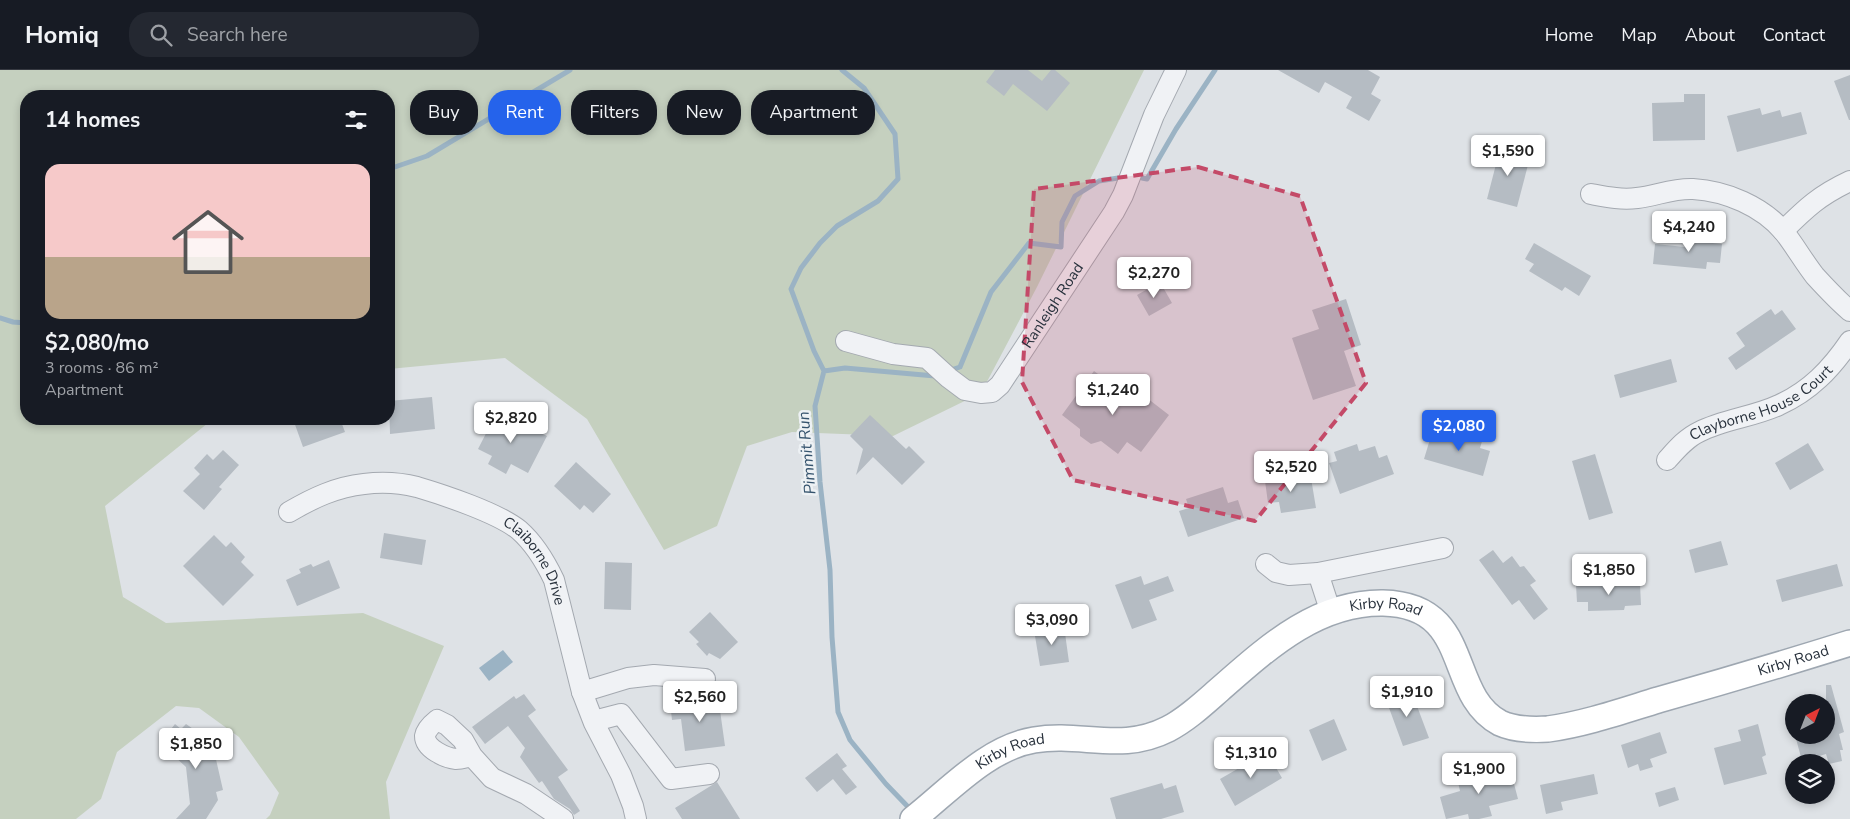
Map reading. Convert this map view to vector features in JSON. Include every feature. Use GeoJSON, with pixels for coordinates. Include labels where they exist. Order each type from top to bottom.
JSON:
{"type":"FeatureCollection","features":[{"type":"Feature","properties":{"kind":"main road","name":"Kirby Road"},"geometry":{"type":"LineString","coordinates":[[922,812],[980,765],[1001,751],[1016,744],[1051,738],[1122,742],[1145,738],[1169,728],[1198,708],[1280,639],[1298,628],[1331,613],[1352,607],[1382,603],[1406,606],[1431,618],[1449,639],[1469,687],[1483,710],[1500,723],[1522,729],[1546,729],[1599,717],[1850,643]]}},
{"type":"Feature","properties":{"kind":"street","name":"Ranleigh Road"},"geometry":{"type":"LineString","coordinates":[[846,341],[883,352],[927,358],[942,373],[965,390],[982,393],[992,392],[1000,385],[1114,212],[1123,195],[1154,115],[1176,70]]}},
{"type":"Feature","properties":{"kind":"street"},"geometry":{"type":"LineString","coordinates":[[1783,231],[1803,210],[1828,191],[1850,181]]}},
{"type":"Feature","properties":{"kind":"street"},"geometry":{"type":"LineString","coordinates":[[1591,194],[1616,199],[1637,198],[1669,191],[1684,190],[1718,192],[1742,201],[1763,213],[1783,231],[1815,275],[1837,300],[1850,311]]}},
{"type":"Feature","properties":{"kind":"street","name":"Clayborne House Court"},"geometry":{"type":"LineString","coordinates":[[1667,460],[1681,445],[1697,433],[1715,425],[1777,406],[1799,395],[1820,379],[1838,360],[1850,341]]}},
{"type":"Feature","properties":{"kind":"street","name":"Claiborne Drive"},"geometry":{"type":"LineString","coordinates":[[289,512],[313,498],[339,488],[389,483],[416,487],[475,508],[505,521],[518,530],[534,546],[546,563],[554,580],[582,692],[594,722],[622,775],[636,819]]}},
{"type":"Feature","properties":{"kind":"street"},"geometry":{"type":"LineString","coordinates":[[1266,564],[1276,572],[1289,575],[1318,573],[1443,548]]}},
{"type":"Feature","properties":{"kind":"street"},"geometry":{"type":"LineString","coordinates":[[1318,573],[1331,613]]}},
{"type":"Feature","properties":{"kind":"street"},"geometry":{"type":"LineString","coordinates":[[582,692],[628,678],[654,675],[705,679]]}},
{"type":"Feature","properties":{"kind":"street"},"geometry":{"type":"LineString","coordinates":[[594,722],[621,714],[671,779],[709,774]]}},
{"type":"Feature","properties":{"kind":"street"},"geometry":{"type":"LineString","coordinates":[[472,756],[492,778],[526,794],[563,819]]}},
{"type":"Feature","properties":{"kind":"highlighted area"},"geometry":{"type":"Polygon","coordinates":[[[1198,167],[1300,196],[1366,383],[1255,521],[1073,480],[1022,382],[1034,189],[1198,167]]]}},
{"type":"Feature","properties":{"kind":"green space"},"geometry":{"type":"Polygon","coordinates":[[[0,70],[1144,70],[1037,287],[981,393],[893,436],[792,432],[747,446],[717,526],[664,550],[587,419],[505,358],[395,368],[395,90],[20,90],[20,425],[206,425],[105,506],[123,597],[166,623],[363,613],[444,646],[386,782],[390,819],[266,819],[270,815],[279,793],[239,737],[199,708],[176,706],[117,752],[101,799],[76,819],[0,819],[0,70]]]}},
{"type":"Feature","properties":{"kind":"water"},"geometry":{"type":"Polygon","coordinates":[[[503,650],[513,662],[489,681],[479,668],[503,650]]]}},
{"type":"Feature","properties":{"kind":"building"},"geometry":{"type":"Polygon","coordinates":[[[995,70],[1028,70],[1042,81],[1051,70],[1055,70],[1070,83],[1047,111],[1013,84],[1004,96],[986,82],[995,70]]]}},
{"type":"Feature","properties":{"kind":"building"},"geometry":{"type":"Polygon","coordinates":[[[1278,70],[1368,70],[1380,77],[1371,94],[1381,100],[1369,121],[1346,108],[1352,97],[1325,82],[1319,93],[1278,70]]]}},
{"type":"Feature","properties":{"kind":"building"},"geometry":{"type":"Polygon","coordinates":[[[1850,75],[1850,120],[1849,120],[1834,81],[1850,75]]]}},
{"type":"Feature","properties":{"kind":"building"},"geometry":{"type":"Polygon","coordinates":[[[1684,94],[1705,94],[1705,140],[1653,141],[1652,103],[1684,102],[1684,94]]]}},
{"type":"Feature","properties":{"kind":"building"},"geometry":{"type":"Polygon","coordinates":[[[1760,108],[1762,115],[1780,110],[1782,117],[1801,112],[1807,134],[1737,152],[1727,116],[1760,108]]]}},
{"type":"Feature","properties":{"kind":"building"},"geometry":{"type":"Polygon","coordinates":[[[1501,145],[1525,152],[1522,163],[1528,165],[1517,207],[1487,199],[1501,145]]]}},
{"type":"Feature","properties":{"kind":"building"},"geometry":{"type":"Polygon","coordinates":[[[1691,235],[1713,237],[1712,243],[1722,244],[1720,263],[1707,262],[1706,269],[1653,264],[1655,244],[1685,247],[1691,235]]]}},
{"type":"Feature","properties":{"kind":"building"},"geometry":{"type":"Polygon","coordinates":[[[1534,243],[1591,276],[1579,296],[1565,287],[1562,291],[1529,271],[1534,264],[1525,259],[1534,243]]]}},
{"type":"Feature","properties":{"kind":"building"},"geometry":{"type":"Polygon","coordinates":[[[1160,282],[1172,303],[1149,316],[1137,295],[1160,282]]]}},
{"type":"Feature","properties":{"kind":"building"},"geometry":{"type":"Polygon","coordinates":[[[1346,299],[1361,345],[1344,351],[1356,386],[1313,400],[1292,338],[1319,329],[1312,310],[1346,299]]]}},
{"type":"Feature","properties":{"kind":"building"},"geometry":{"type":"Polygon","coordinates":[[[1771,309],[1775,315],[1782,310],[1796,329],[1736,370],[1728,358],[1745,346],[1736,333],[1771,309]]]}},
{"type":"Feature","properties":{"kind":"building"},"geometry":{"type":"Polygon","coordinates":[[[1671,359],[1677,382],[1620,398],[1614,375],[1671,359]]]}},
{"type":"Feature","properties":{"kind":"building"},"geometry":{"type":"Polygon","coordinates":[[[1094,371],[1141,406],[1147,398],[1169,415],[1141,452],[1127,442],[1118,454],[1101,441],[1091,444],[1080,436],[1080,429],[1062,415],[1094,371]]]}},
{"type":"Feature","properties":{"kind":"building"},"geometry":{"type":"Polygon","coordinates":[[[432,397],[435,429],[390,434],[390,425],[395,425],[395,400],[432,397]]]}},
{"type":"Feature","properties":{"kind":"building"},"geometry":{"type":"Polygon","coordinates":[[[497,412],[547,436],[528,473],[511,464],[506,474],[488,464],[492,456],[478,449],[497,412]]]}},
{"type":"Feature","properties":{"kind":"building"},"geometry":{"type":"Polygon","coordinates":[[[870,415],[906,449],[909,446],[925,462],[902,485],[873,457],[856,475],[863,449],[850,436],[870,415]]]}},
{"type":"Feature","properties":{"kind":"building"},"geometry":{"type":"Polygon","coordinates":[[[295,425],[342,425],[345,432],[303,447],[295,425]]]}},
{"type":"Feature","properties":{"kind":"building"},"geometry":{"type":"Polygon","coordinates":[[[1447,428],[1483,438],[1480,448],[1490,451],[1483,476],[1424,459],[1431,436],[1444,440],[1447,428]]]}},
{"type":"Feature","properties":{"kind":"building"},"geometry":{"type":"Polygon","coordinates":[[[1808,443],[1824,470],[1790,490],[1775,463],[1808,443]]]}},
{"type":"Feature","properties":{"kind":"building"},"geometry":{"type":"Polygon","coordinates":[[[1357,444],[1359,451],[1375,446],[1379,458],[1387,455],[1394,474],[1340,494],[1329,463],[1337,461],[1334,452],[1357,444]]]}},
{"type":"Feature","properties":{"kind":"building"},"geometry":{"type":"Polygon","coordinates":[[[223,450],[239,465],[219,487],[222,489],[204,510],[183,491],[200,474],[194,468],[207,454],[213,460],[223,450]]]}},
{"type":"Feature","properties":{"kind":"building"},"geometry":{"type":"Polygon","coordinates":[[[1595,454],[1613,513],[1589,520],[1572,461],[1595,454]]]}},
{"type":"Feature","properties":{"kind":"building"},"geometry":{"type":"Polygon","coordinates":[[[576,462],[611,494],[593,513],[584,505],[580,510],[554,486],[576,462]]]}},
{"type":"Feature","properties":{"kind":"building"},"geometry":{"type":"Polygon","coordinates":[[[1301,471],[1303,480],[1311,478],[1316,508],[1281,513],[1279,502],[1268,503],[1265,481],[1283,479],[1283,474],[1301,471]]]}},
{"type":"Feature","properties":{"kind":"building"},"geometry":{"type":"Polygon","coordinates":[[[1223,487],[1228,503],[1238,500],[1244,518],[1188,537],[1179,511],[1189,508],[1186,499],[1223,487]]]}},
{"type":"Feature","properties":{"kind":"building"},"geometry":{"type":"Polygon","coordinates":[[[384,533],[426,540],[422,565],[380,558],[384,533]]]}},
{"type":"Feature","properties":{"kind":"building"},"geometry":{"type":"Polygon","coordinates":[[[214,535],[226,547],[231,542],[245,557],[241,562],[254,575],[223,606],[183,566],[214,535]]]}},
{"type":"Feature","properties":{"kind":"building"},"geometry":{"type":"Polygon","coordinates":[[[1721,541],[1728,565],[1695,573],[1689,550],[1721,541]]]}},
{"type":"Feature","properties":{"kind":"building"},"geometry":{"type":"Polygon","coordinates":[[[1493,550],[1503,563],[1512,556],[1520,567],[1524,566],[1536,581],[1530,585],[1548,609],[1534,620],[1519,600],[1512,605],[1479,560],[1493,550]]]}},
{"type":"Feature","properties":{"kind":"building"},"geometry":{"type":"Polygon","coordinates":[[[329,560],[340,588],[297,606],[286,580],[301,573],[299,569],[311,564],[313,567],[329,560]]]}},
{"type":"Feature","properties":{"kind":"building"},"geometry":{"type":"Polygon","coordinates":[[[605,562],[632,563],[631,610],[604,609],[605,562]]]}},
{"type":"Feature","properties":{"kind":"building"},"geometry":{"type":"Polygon","coordinates":[[[1837,564],[1843,586],[1782,602],[1776,580],[1837,564]]]}},
{"type":"Feature","properties":{"kind":"building"},"geometry":{"type":"Polygon","coordinates":[[[1141,576],[1144,585],[1168,576],[1174,591],[1149,600],[1157,620],[1132,629],[1115,585],[1141,576]]]}},
{"type":"Feature","properties":{"kind":"building"},"geometry":{"type":"Polygon","coordinates":[[[1640,584],[1641,605],[1625,606],[1624,610],[1588,611],[1588,602],[1577,602],[1576,585],[1640,584]]]}},
{"type":"Feature","properties":{"kind":"building"},"geometry":{"type":"Polygon","coordinates":[[[710,612],[738,642],[720,659],[709,653],[707,656],[696,644],[699,642],[689,632],[710,612]]]}},
{"type":"Feature","properties":{"kind":"building"},"geometry":{"type":"Polygon","coordinates":[[[1064,626],[1069,662],[1040,666],[1034,630],[1064,626]]]}},
{"type":"Feature","properties":{"kind":"building"},"geometry":{"type":"Polygon","coordinates":[[[1826,685],[1831,685],[1833,694],[1826,694],[1826,685]]]}},
{"type":"Feature","properties":{"kind":"building"},"geometry":{"type":"Polygon","coordinates":[[[1407,689],[1414,708],[1417,706],[1429,738],[1403,746],[1385,697],[1407,689]]]}},
{"type":"Feature","properties":{"kind":"building"},"geometry":{"type":"Polygon","coordinates":[[[524,694],[536,710],[528,716],[568,770],[558,777],[580,811],[574,815],[570,809],[554,799],[542,781],[539,783],[520,757],[525,748],[508,726],[485,744],[472,727],[514,696],[516,699],[524,694]]]}},
{"type":"Feature","properties":{"kind":"building"},"geometry":{"type":"Polygon","coordinates":[[[718,696],[725,746],[685,751],[681,719],[672,720],[670,702],[718,696]]]}},
{"type":"Feature","properties":{"kind":"building"},"geometry":{"type":"Polygon","coordinates":[[[1835,699],[1844,732],[1839,734],[1843,750],[1840,750],[1842,761],[1835,763],[1835,754],[1800,754],[1797,744],[1835,744],[1835,699]]]}},
{"type":"Feature","properties":{"kind":"building"},"geometry":{"type":"Polygon","coordinates":[[[1334,719],[1347,750],[1322,761],[1309,730],[1334,719]]]}},
{"type":"Feature","properties":{"kind":"building"},"geometry":{"type":"Polygon","coordinates":[[[175,724],[181,729],[186,724],[212,742],[223,790],[216,792],[218,800],[206,819],[176,819],[190,804],[186,767],[160,743],[175,724]]]}},
{"type":"Feature","properties":{"kind":"building"},"geometry":{"type":"Polygon","coordinates":[[[1758,724],[1766,755],[1762,757],[1767,774],[1724,785],[1714,748],[1741,741],[1738,730],[1758,724]]]}},
{"type":"Feature","properties":{"kind":"building"},"geometry":{"type":"Polygon","coordinates":[[[1660,732],[1667,753],[1650,759],[1653,767],[1640,771],[1638,764],[1628,768],[1621,745],[1660,732]]]}},
{"type":"Feature","properties":{"kind":"building"},"geometry":{"type":"Polygon","coordinates":[[[1267,752],[1282,778],[1235,806],[1220,779],[1267,752]]]}},
{"type":"Feature","properties":{"kind":"building"},"geometry":{"type":"Polygon","coordinates":[[[837,753],[847,766],[842,769],[857,787],[846,795],[833,779],[817,792],[805,778],[837,753]]]}},
{"type":"Feature","properties":{"kind":"building"},"geometry":{"type":"Polygon","coordinates":[[[1498,767],[1502,779],[1512,776],[1518,799],[1489,806],[1492,816],[1469,819],[1468,814],[1446,819],[1440,797],[1460,791],[1457,778],[1498,767]]]}},
{"type":"Feature","properties":{"kind":"building"},"geometry":{"type":"Polygon","coordinates":[[[1594,774],[1598,794],[1561,802],[1563,810],[1546,814],[1540,785],[1594,774]]]}},
{"type":"Feature","properties":{"kind":"building"},"geometry":{"type":"Polygon","coordinates":[[[717,782],[740,819],[682,819],[675,808],[717,782]]]}},
{"type":"Feature","properties":{"kind":"building"},"geometry":{"type":"Polygon","coordinates":[[[1162,783],[1164,789],[1176,785],[1184,812],[1161,819],[1116,819],[1110,798],[1162,783]]]}},
{"type":"Feature","properties":{"kind":"building"},"geometry":{"type":"Polygon","coordinates":[[[1675,787],[1679,800],[1659,807],[1655,793],[1675,787]]]}},
{"type":"Feature","properties":{"kind":"waterway","name":"Pimmit Run"},"geometry":{"type":"LineString","coordinates":[[395,167],[427,156],[570,70]]}},
{"type":"Feature","properties":{"kind":"waterway","name":"Pimmit Run"},"geometry":{"type":"LineString","coordinates":[[842,70],[864,88],[895,134],[898,179],[878,201],[837,226],[820,243],[801,268],[791,289],[814,351],[824,371],[815,406],[820,482],[830,570],[832,637],[838,712],[850,740],[886,784],[912,811]]}},
{"type":"Feature","properties":{"kind":"waterway"},"geometry":{"type":"LineString","coordinates":[[1142,178],[1147,179],[1176,129],[1215,70]]}},
{"type":"Feature","properties":{"kind":"waterway"},"geometry":{"type":"LineString","coordinates":[[954,369],[960,367],[991,292],[1029,243],[1061,247],[1062,222],[1075,196],[1099,181],[1118,178]]}},
{"type":"Feature","properties":{"kind":"waterway","name":"Pimmit Run"},"geometry":{"type":"LineString","coordinates":[[0,318],[20,323]]}},
{"type":"Feature","properties":{"kind":"waterway"},"geometry":{"type":"LineString","coordinates":[[824,371],[845,368],[935,376]]}}]}
